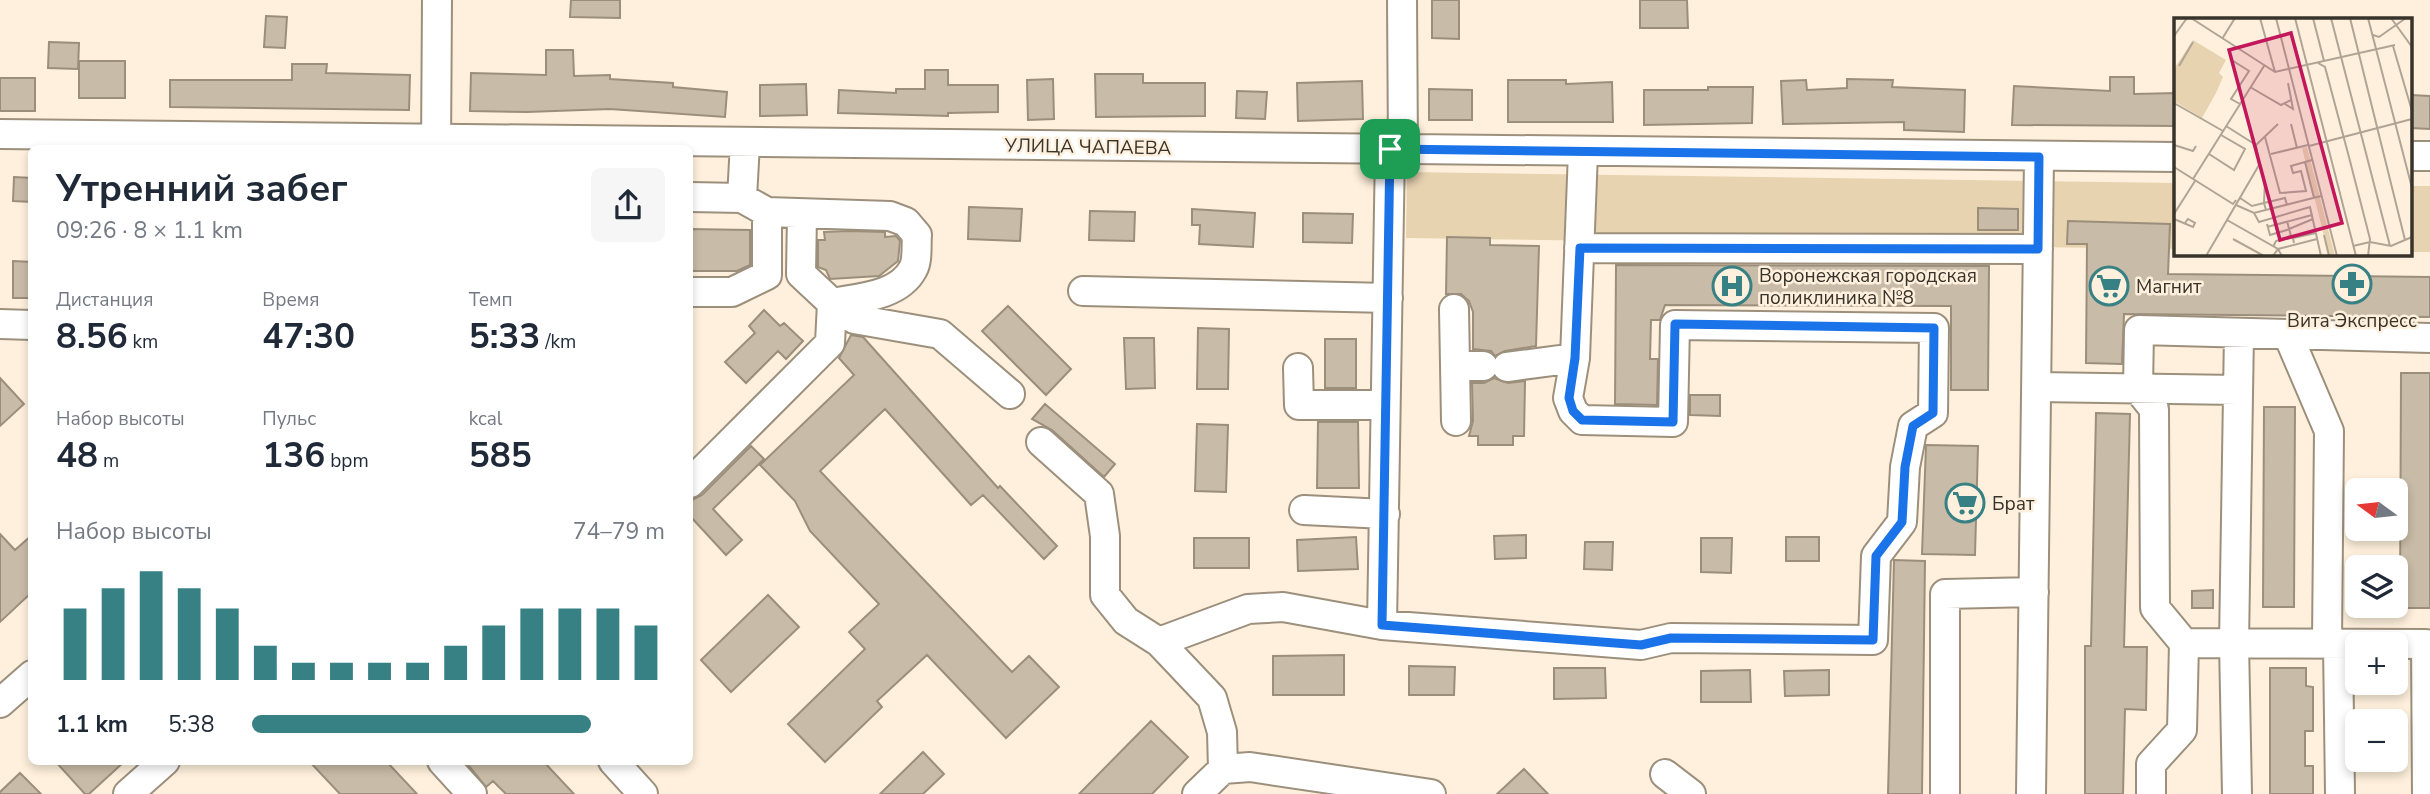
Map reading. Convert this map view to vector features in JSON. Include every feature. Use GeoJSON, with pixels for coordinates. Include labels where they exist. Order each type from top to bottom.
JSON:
{"type":"FeatureCollection","features":[{"type":"Feature","properties":{"kind":"street"},"geometry":{"type":"LineString","coordinates":[[437,0],[437,143]]}},
{"type":"Feature","properties":{"kind":"street"},"geometry":{"type":"LineString","coordinates":[[1382,625],[1388,298],[1402,0]]}},
{"type":"Feature","properties":{"kind":"street","name":"УЛИЦА ЧАПАЕВА"},"geometry":{"type":"LineString","coordinates":[[0,134],[536,145]]}},
{"type":"Feature","properties":{"kind":"street"},"geometry":{"type":"LineString","coordinates":[[743,198],[745,143]]}},
{"type":"Feature","properties":{"kind":"street","name":"УЛИЦА ЧАПАЕВА"},"geometry":{"type":"LineString","coordinates":[[639,145],[745,143],[2174,157]]}},
{"type":"Feature","properties":{"kind":"street"},"geometry":{"type":"LineString","coordinates":[[1159,642],[1248,609],[1283,607],[1382,625],[1641,645],[1671,638],[1873,640],[1876,556],[1902,522],[1905,467],[1913,426],[1933,413],[1934,328],[1675,324],[1673,422],[1582,420],[1573,411],[1569,398],[1575,358],[1583,152]]}},
{"type":"Feature","properties":{"kind":"street"},"geometry":{"type":"LineString","coordinates":[[2412,156],[2430,156]]}},
{"type":"Feature","properties":{"kind":"street"},"geometry":{"type":"LineString","coordinates":[[2031,794],[2039,157]]}},
{"type":"Feature","properties":{"kind":"street"},"geometry":{"type":"LineString","coordinates":[[693,197],[743,198],[767,212],[890,216],[906,222],[917,235],[914,267],[901,283],[873,295],[832,303]]}},
{"type":"Feature","properties":{"kind":"street"},"geometry":{"type":"LineString","coordinates":[[693,292],[732,292],[766,275],[767,212]]}},
{"type":"Feature","properties":{"kind":"street"},"geometry":{"type":"LineString","coordinates":[[803,214],[801,274],[832,303],[854,319],[940,334],[1010,394]]}},
{"type":"Feature","properties":{"kind":"street"},"geometry":{"type":"LineString","coordinates":[[1580,248],[2038,249]]}},
{"type":"Feature","properties":{"kind":"street"},"geometry":{"type":"LineString","coordinates":[[1083,291],[1388,298]]}},
{"type":"Feature","properties":{"kind":"street"},"geometry":{"type":"LineString","coordinates":[[693,480],[830,344],[832,303]]}},
{"type":"Feature","properties":{"kind":"street"},"geometry":{"type":"LineString","coordinates":[[1454,309],[1482,366]]}},
{"type":"Feature","properties":{"kind":"street"},"geometry":{"type":"LineString","coordinates":[[0,324],[28,325]]}},
{"type":"Feature","properties":{"kind":"street"},"geometry":{"type":"LineString","coordinates":[[2151,794],[2151,764],[2182,730],[2184,643],[2155,608],[2154,408],[2138,389],[2139,330],[2430,338]]}},
{"type":"Feature","properties":{"kind":"street"},"geometry":{"type":"LineString","coordinates":[[2237,794],[2234,643],[2239,333]]}},
{"type":"Feature","properties":{"kind":"street"},"geometry":{"type":"LineString","coordinates":[[2288,335],[2329,430],[2332,643],[2340,794]]}},
{"type":"Feature","properties":{"kind":"street"},"geometry":{"type":"LineString","coordinates":[[1482,366],[1575,358]]}},
{"type":"Feature","properties":{"kind":"street"},"geometry":{"type":"LineString","coordinates":[[1456,421],[1482,366]]}},
{"type":"Feature","properties":{"kind":"street"},"geometry":{"type":"LineString","coordinates":[[1298,368],[1298,405],[1385,405]]}},
{"type":"Feature","properties":{"kind":"street"},"geometry":{"type":"LineString","coordinates":[[2037,387],[2238,390]]}},
{"type":"Feature","properties":{"kind":"street"},"geometry":{"type":"LineString","coordinates":[[1041,442],[1098,494],[1105,536],[1105,595],[1126,621],[1159,642],[1212,698],[1222,732],[1223,769]]}},
{"type":"Feature","properties":{"kind":"street"},"geometry":{"type":"LineString","coordinates":[[1304,510],[1385,514]]}},
{"type":"Feature","properties":{"kind":"street"},"geometry":{"type":"LineString","coordinates":[[1945,794],[1945,594],[2034,592]]}},
{"type":"Feature","properties":{"kind":"street"},"geometry":{"type":"LineString","coordinates":[[2184,643],[2426,644],[2427,794]]}},
{"type":"Feature","properties":{"kind":"street"},"geometry":{"type":"LineString","coordinates":[[0,703],[28,678]]}},
{"type":"Feature","properties":{"kind":"street"},"geometry":{"type":"LineString","coordinates":[[128,794],[161,765]]}},
{"type":"Feature","properties":{"kind":"street"},"geometry":{"type":"LineString","coordinates":[[446,765],[472,794]]}},
{"type":"Feature","properties":{"kind":"street"},"geometry":{"type":"LineString","coordinates":[[617,765],[643,794]]}},
{"type":"Feature","properties":{"kind":"street"},"geometry":{"type":"LineString","coordinates":[[1197,794],[1223,769],[1250,767],[1431,794]]}},
{"type":"Feature","properties":{"kind":"street"},"geometry":{"type":"LineString","coordinates":[[1665,774],[1691,794]]}},
{"type":"Feature","properties":{"kind":"shaded area"},"geometry":{"type":"Polygon","coordinates":[[[1407,172],[2174,183],[2174,249],[1406,238],[1407,172]]]}},
{"type":"Feature","properties":{"kind":"shaded area"},"geometry":{"type":"Polygon","coordinates":[[[2412,186],[2430,186],[2430,252],[2412,252],[2412,186]]]}},
{"type":"Feature","properties":{"kind":"building"},"geometry":{"type":"Polygon","coordinates":[[[571,0],[620,0],[620,18],[570,17],[571,0]]]}},
{"type":"Feature","properties":{"kind":"building"},"geometry":{"type":"Polygon","coordinates":[[[1432,0],[1459,0],[1459,39],[1432,38],[1432,0]]]}},
{"type":"Feature","properties":{"kind":"building"},"geometry":{"type":"Polygon","coordinates":[[[1640,0],[1687,0],[1688,28],[1640,28],[1640,0]]]}},
{"type":"Feature","properties":{"kind":"building"},"geometry":{"type":"Polygon","coordinates":[[[266,16],[287,17],[285,48],[264,47],[266,16]]]}},
{"type":"Feature","properties":{"kind":"building"},"geometry":{"type":"Polygon","coordinates":[[[49,42],[79,43],[78,69],[48,68],[49,42]]]}},
{"type":"Feature","properties":{"kind":"building"},"geometry":{"type":"Polygon","coordinates":[[[546,50],[573,50],[574,76],[610,75],[610,79],[673,83],[673,87],[727,92],[725,117],[610,109],[470,111],[471,73],[546,75],[546,50]]]}},
{"type":"Feature","properties":{"kind":"building"},"geometry":{"type":"Polygon","coordinates":[[[79,61],[125,61],[125,98],[79,98],[79,61]]]}},
{"type":"Feature","properties":{"kind":"building"},"geometry":{"type":"Polygon","coordinates":[[[292,64],[327,64],[326,73],[410,75],[409,110],[170,107],[170,80],[292,80],[292,64]]]}},
{"type":"Feature","properties":{"kind":"building"},"geometry":{"type":"Polygon","coordinates":[[[925,70],[948,70],[948,85],[998,85],[998,112],[948,113],[948,116],[838,113],[839,90],[896,93],[896,89],[925,89],[925,70]]]}},
{"type":"Feature","properties":{"kind":"building"},"geometry":{"type":"Polygon","coordinates":[[[1095,74],[1143,74],[1143,83],[1205,83],[1205,116],[1096,117],[1095,74]]]}},
{"type":"Feature","properties":{"kind":"building"},"geometry":{"type":"Polygon","coordinates":[[[2110,77],[2134,77],[2134,94],[2174,93],[2174,126],[2012,125],[2014,86],[2110,91],[2110,77]]]}},
{"type":"Feature","properties":{"kind":"building"},"geometry":{"type":"Polygon","coordinates":[[[0,78],[35,78],[35,111],[0,111],[0,78]]]}},
{"type":"Feature","properties":{"kind":"building"},"geometry":{"type":"Polygon","coordinates":[[[1053,79],[1054,119],[1028,120],[1027,80],[1053,79]]]}},
{"type":"Feature","properties":{"kind":"building"},"geometry":{"type":"Polygon","coordinates":[[[1847,79],[1893,80],[1892,87],[1965,90],[1964,132],[1904,130],[1904,122],[1783,124],[1781,81],[1806,80],[1807,90],[1847,88],[1847,79]]]}},
{"type":"Feature","properties":{"kind":"building"},"geometry":{"type":"Polygon","coordinates":[[[1508,80],[1566,80],[1566,84],[1612,82],[1613,122],[1508,122],[1508,80]]]}},
{"type":"Feature","properties":{"kind":"building"},"geometry":{"type":"Polygon","coordinates":[[[1362,81],[1363,119],[1298,121],[1297,83],[1362,81]]]}},
{"type":"Feature","properties":{"kind":"building"},"geometry":{"type":"Polygon","coordinates":[[[806,84],[807,115],[760,116],[760,85],[806,84]]]}},
{"type":"Feature","properties":{"kind":"building"},"geometry":{"type":"Polygon","coordinates":[[[1708,87],[1753,87],[1752,123],[1644,125],[1644,90],[1708,90],[1708,87]]]}},
{"type":"Feature","properties":{"kind":"building"},"geometry":{"type":"Polygon","coordinates":[[[1429,89],[1472,90],[1472,120],[1429,120],[1429,89]]]}},
{"type":"Feature","properties":{"kind":"building"},"geometry":{"type":"Polygon","coordinates":[[[1237,91],[1267,92],[1265,119],[1236,118],[1237,91]]]}},
{"type":"Feature","properties":{"kind":"building"},"geometry":{"type":"Polygon","coordinates":[[[2412,95],[2430,96],[2430,129],[2412,128],[2412,95]]]}},
{"type":"Feature","properties":{"kind":"building"},"geometry":{"type":"Polygon","coordinates":[[[14,177],[28,178],[28,202],[13,201],[14,177]]]}},
{"type":"Feature","properties":{"kind":"building"},"geometry":{"type":"Polygon","coordinates":[[[969,207],[1022,209],[1020,241],[968,239],[969,207]]]}},
{"type":"Feature","properties":{"kind":"building"},"geometry":{"type":"Polygon","coordinates":[[[1978,208],[2018,209],[2018,230],[1978,230],[1978,208]]]}},
{"type":"Feature","properties":{"kind":"building"},"geometry":{"type":"Polygon","coordinates":[[[1192,209],[1255,213],[1253,247],[1199,244],[1200,225],[1192,225],[1192,209]]]}},
{"type":"Feature","properties":{"kind":"building"},"geometry":{"type":"Polygon","coordinates":[[[1090,211],[1135,212],[1134,241],[1089,240],[1090,211]]]}},
{"type":"Feature","properties":{"kind":"building"},"geometry":{"type":"Polygon","coordinates":[[[1303,213],[1353,214],[1352,243],[1303,242],[1303,213]]]}},
{"type":"Feature","properties":{"kind":"building"},"geometry":{"type":"Polygon","coordinates":[[[2068,221],[2170,224],[2168,274],[2430,277],[2430,317],[2124,314],[2122,364],[2086,363],[2087,244],[2067,244],[2068,221]]]}},
{"type":"Feature","properties":{"kind":"building"},"geometry":{"type":"Polygon","coordinates":[[[693,229],[750,230],[750,265],[737,271],[693,271],[693,229]]]}},
{"type":"Feature","properties":{"kind":"building"},"geometry":{"type":"Polygon","coordinates":[[[824,232],[885,232],[885,237],[896,236],[900,241],[898,261],[879,276],[830,279],[826,270],[818,267],[818,240],[825,240],[824,232]]]}},
{"type":"Feature","properties":{"kind":"building"},"geometry":{"type":"Polygon","coordinates":[[[1447,237],[1490,238],[1490,245],[1539,246],[1536,346],[1505,351],[1495,356],[1491,351],[1473,349],[1473,312],[1469,301],[1461,294],[1446,294],[1447,237]]]}},
{"type":"Feature","properties":{"kind":"building"},"geometry":{"type":"Polygon","coordinates":[[[13,261],[28,262],[28,298],[13,298],[13,261]]]}},
{"type":"Feature","properties":{"kind":"building"},"geometry":{"type":"Polygon","coordinates":[[[1616,265],[1989,266],[1988,390],[1951,390],[1951,306],[1665,305],[1660,320],[1651,320],[1650,359],[1658,359],[1657,405],[1615,404],[1616,265]]]}},
{"type":"Feature","properties":{"kind":"building"},"geometry":{"type":"Polygon","coordinates":[[[1008,306],[1071,369],[1046,395],[982,331],[1008,306]]]}},
{"type":"Feature","properties":{"kind":"building"},"geometry":{"type":"Polygon","coordinates":[[[764,310],[780,326],[784,323],[803,341],[786,359],[778,351],[746,383],[725,362],[755,333],[749,326],[764,310]]]}},
{"type":"Feature","properties":{"kind":"building"},"geometry":{"type":"Polygon","coordinates":[[[1198,328],[1229,329],[1228,389],[1197,389],[1198,328]]]}},
{"type":"Feature","properties":{"kind":"building"},"geometry":{"type":"Polygon","coordinates":[[[851,335],[863,337],[998,488],[1000,486],[1057,546],[1044,559],[983,495],[971,505],[885,409],[820,471],[1012,672],[1029,656],[1059,687],[1006,738],[927,655],[877,701],[882,707],[825,762],[788,724],[865,649],[849,632],[879,604],[810,531],[795,501],[760,465],[854,375],[839,358],[851,335]]]}},
{"type":"Feature","properties":{"kind":"building"},"geometry":{"type":"Polygon","coordinates":[[[1124,338],[1154,338],[1155,388],[1126,389],[1124,338]]]}},
{"type":"Feature","properties":{"kind":"building"},"geometry":{"type":"Polygon","coordinates":[[[1325,339],[1356,339],[1356,388],[1325,388],[1325,339]]]}},
{"type":"Feature","properties":{"kind":"building"},"geometry":{"type":"Polygon","coordinates":[[[2401,373],[2430,373],[2430,608],[2408,608],[2408,555],[2400,555],[2400,541],[2408,541],[2408,478],[2401,478],[2401,373]]]}},
{"type":"Feature","properties":{"kind":"building"},"geometry":{"type":"Polygon","coordinates":[[[0,378],[24,404],[0,426],[0,378]]]}},
{"type":"Feature","properties":{"kind":"building"},"geometry":{"type":"Polygon","coordinates":[[[1494,378],[1508,383],[1525,381],[1524,436],[1513,436],[1513,445],[1478,445],[1478,436],[1469,436],[1473,421],[1472,383],[1484,383],[1494,378]]]}},
{"type":"Feature","properties":{"kind":"building"},"geometry":{"type":"Polygon","coordinates":[[[1690,395],[1720,395],[1720,416],[1690,415],[1690,395]]]}},
{"type":"Feature","properties":{"kind":"building"},"geometry":{"type":"Polygon","coordinates":[[[1045,404],[1115,464],[1104,477],[1052,430],[1032,419],[1045,404]]]}},
{"type":"Feature","properties":{"kind":"building"},"geometry":{"type":"Polygon","coordinates":[[[2264,407],[2295,407],[2294,607],[2263,607],[2264,407]]]}},
{"type":"Feature","properties":{"kind":"building"},"geometry":{"type":"Polygon","coordinates":[[[2096,413],[2130,414],[2124,647],[2147,647],[2146,710],[2125,709],[2123,794],[2085,794],[2085,646],[2091,646],[2096,413]]]}},
{"type":"Feature","properties":{"kind":"building"},"geometry":{"type":"Polygon","coordinates":[[[1318,422],[1358,422],[1359,488],[1317,488],[1318,422]]]}},
{"type":"Feature","properties":{"kind":"building"},"geometry":{"type":"Polygon","coordinates":[[[1197,424],[1228,425],[1226,492],[1195,491],[1197,424]]]}},
{"type":"Feature","properties":{"kind":"building"},"geometry":{"type":"Polygon","coordinates":[[[1926,445],[1978,446],[1975,555],[1922,554],[1926,445]]]}},
{"type":"Feature","properties":{"kind":"building"},"geometry":{"type":"Polygon","coordinates":[[[751,446],[764,459],[713,509],[742,540],[726,555],[693,519],[693,500],[702,495],[751,446]]]}},
{"type":"Feature","properties":{"kind":"building"},"geometry":{"type":"Polygon","coordinates":[[[0,534],[15,550],[28,539],[28,596],[0,622],[0,534]]]}},
{"type":"Feature","properties":{"kind":"building"},"geometry":{"type":"Polygon","coordinates":[[[1526,535],[1526,558],[1495,559],[1494,536],[1526,535]]]}},
{"type":"Feature","properties":{"kind":"building"},"geometry":{"type":"Polygon","coordinates":[[[1356,537],[1358,569],[1298,571],[1297,540],[1356,537]]]}},
{"type":"Feature","properties":{"kind":"building"},"geometry":{"type":"Polygon","coordinates":[[[1786,537],[1819,537],[1819,561],[1786,561],[1786,537]]]}},
{"type":"Feature","properties":{"kind":"building"},"geometry":{"type":"Polygon","coordinates":[[[1194,538],[1249,538],[1249,568],[1194,568],[1194,538]]]}},
{"type":"Feature","properties":{"kind":"building"},"geometry":{"type":"Polygon","coordinates":[[[1701,538],[1732,538],[1731,573],[1701,572],[1701,538]]]}},
{"type":"Feature","properties":{"kind":"building"},"geometry":{"type":"Polygon","coordinates":[[[1585,542],[1613,542],[1612,570],[1584,569],[1585,542]]]}},
{"type":"Feature","properties":{"kind":"building"},"geometry":{"type":"Polygon","coordinates":[[[1894,560],[1925,561],[1922,794],[1888,794],[1894,560]]]}},
{"type":"Feature","properties":{"kind":"building"},"geometry":{"type":"Polygon","coordinates":[[[2213,590],[2213,608],[2192,608],[2192,591],[2213,590]]]}},
{"type":"Feature","properties":{"kind":"building"},"geometry":{"type":"Polygon","coordinates":[[[768,595],[799,627],[731,692],[701,660],[768,595]]]}},
{"type":"Feature","properties":{"kind":"building"},"geometry":{"type":"Polygon","coordinates":[[[1344,655],[1344,695],[1273,695],[1273,656],[1344,655]]]}},
{"type":"Feature","properties":{"kind":"building"},"geometry":{"type":"Polygon","coordinates":[[[1409,666],[1455,667],[1454,695],[1409,695],[1409,666]]]}},
{"type":"Feature","properties":{"kind":"building"},"geometry":{"type":"Polygon","coordinates":[[[1554,668],[1605,668],[1606,698],[1554,699],[1554,668]]]}},
{"type":"Feature","properties":{"kind":"building"},"geometry":{"type":"Polygon","coordinates":[[[2270,668],[2306,668],[2306,686],[2313,687],[2313,731],[2305,731],[2305,766],[2313,766],[2313,794],[2270,794],[2270,668]]]}},
{"type":"Feature","properties":{"kind":"building"},"geometry":{"type":"Polygon","coordinates":[[[1750,670],[1751,702],[1701,702],[1701,671],[1750,670]]]}},
{"type":"Feature","properties":{"kind":"building"},"geometry":{"type":"Polygon","coordinates":[[[1829,670],[1829,695],[1785,696],[1784,671],[1829,670]]]}},
{"type":"Feature","properties":{"kind":"building"},"geometry":{"type":"Polygon","coordinates":[[[1151,721],[1188,757],[1152,794],[1079,794],[1151,721]]]}},
{"type":"Feature","properties":{"kind":"building"},"geometry":{"type":"Polygon","coordinates":[[[923,752],[944,774],[923,794],[880,794],[923,752]]]}},
{"type":"Feature","properties":{"kind":"building"},"geometry":{"type":"Polygon","coordinates":[[[59,765],[121,765],[89,794],[85,794],[59,765]]]}},
{"type":"Feature","properties":{"kind":"building"},"geometry":{"type":"Polygon","coordinates":[[[313,765],[390,765],[417,794],[340,794],[313,765]]]}},
{"type":"Feature","properties":{"kind":"building"},"geometry":{"type":"Polygon","coordinates":[[[468,765],[547,765],[574,794],[506,794],[493,781],[486,787],[468,765]]]}},
{"type":"Feature","properties":{"kind":"building"},"geometry":{"type":"Polygon","coordinates":[[[1524,769],[1548,794],[1497,794],[1524,769]]]}},
{"type":"Feature","properties":{"kind":"building"},"geometry":{"type":"Polygon","coordinates":[[[20,773],[41,794],[0,794],[20,773]]]}},
{"type":"Feature","properties":{"kind":"place","name":"Вита Экспресс"},"geometry":{"type":"Point","coordinates":[2352,284]}},
{"type":"Feature","properties":{"kind":"place","name":"Воронежская городская поликлиника №8"},"geometry":{"type":"Point","coordinates":[1732,286]}},
{"type":"Feature","properties":{"kind":"place","name":"Магнит"},"geometry":{"type":"Point","coordinates":[2109,286]}},
{"type":"Feature","properties":{"kind":"place","name":"Брат"},"geometry":{"type":"Point","coordinates":[1965,503]}},
{"type":"Feature","properties":{"kind":"route"},"geometry":{"type":"LineString","coordinates":[[1390,149],[2039,157],[2038,249],[1580,248],[1575,358],[1569,398],[1573,411],[1582,420],[1673,422],[1675,324],[1934,328],[1933,413],[1913,426],[1905,467],[1902,522],[1876,556],[1873,640],[1671,638],[1641,645],[1382,625],[1390,149]]}}]}
